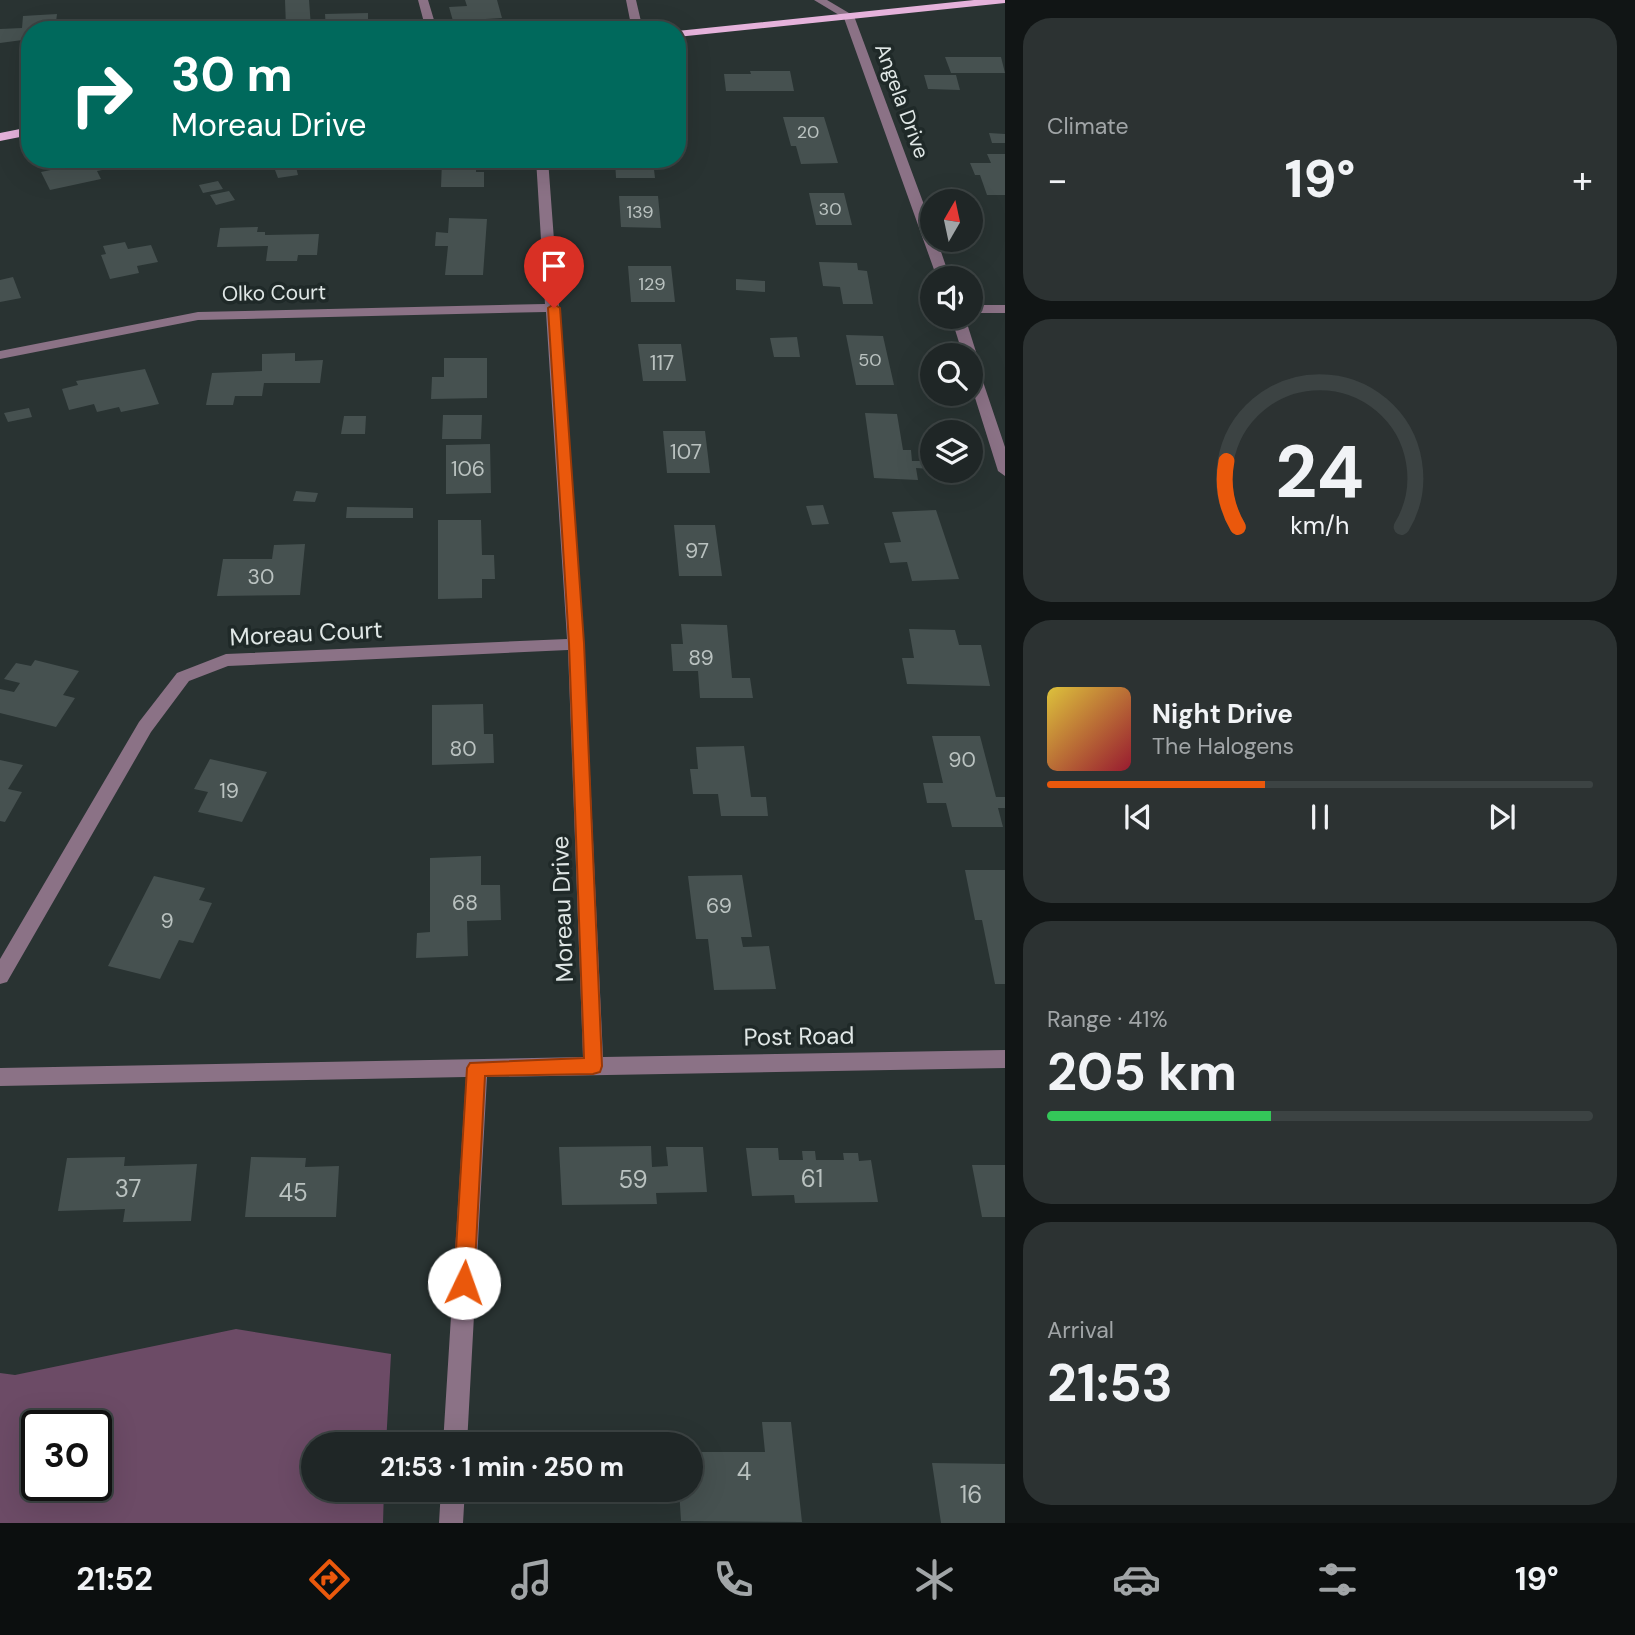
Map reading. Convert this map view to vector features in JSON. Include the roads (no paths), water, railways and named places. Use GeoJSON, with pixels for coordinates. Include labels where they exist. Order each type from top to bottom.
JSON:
{"type":"FeatureCollection","features":[{"type":"Feature","properties":{"kind":"main road"},"geometry":{"type":"LineString","coordinates":[[686,33],[1005,0]]}},
{"type":"Feature","properties":{"kind":"main road"},"geometry":{"type":"LineString","coordinates":[[0,137],[21,133]]}},
{"type":"Feature","properties":{"kind":"street"},"geometry":{"type":"LineString","coordinates":[[423,0],[429,21]]}},
{"type":"Feature","properties":{"kind":"street"},"geometry":{"type":"LineString","coordinates":[[631,0],[636,21]]}},
{"type":"Feature","properties":{"kind":"street"},"geometry":{"type":"LineString","coordinates":[[819,0],[849,16]]}},
{"type":"Feature","properties":{"kind":"street","name":"Angela Drive"},"geometry":{"type":"LineString","coordinates":[[849,16],[940,266]]}},
{"type":"Feature","properties":{"kind":"street","name":"Moreau Drive"},"geometry":{"type":"LineString","coordinates":[[543,168],[576,643],[593,1066]]}},
{"type":"Feature","properties":{"kind":"street","name":"Olko Court"},"geometry":{"type":"LineString","coordinates":[[0,355],[198,316],[554,308]]}},
{"type":"Feature","properties":{"kind":"street"},"geometry":{"type":"LineString","coordinates":[[983,309],[1005,309]]}},
{"type":"Feature","properties":{"kind":"street"},"geometry":{"type":"LineString","coordinates":[[983,400],[1005,471]]}},
{"type":"Feature","properties":{"kind":"street","name":"Moreau Court"},"geometry":{"type":"LineString","coordinates":[[0,976],[145,727],[183,677],[226,660],[576,643]]}},
{"type":"Feature","properties":{"kind":"street","name":"Post Road"},"geometry":{"type":"LineString","coordinates":[[593,1066],[1005,1059]]}},
{"type":"Feature","properties":{"kind":"street"},"geometry":{"type":"LineString","coordinates":[[0,1077],[593,1066]]}},
{"type":"Feature","properties":{"kind":"street"},"geometry":{"type":"LineString","coordinates":[[456,1432],[477,1068]]}},
{"type":"Feature","properties":{"kind":"street"},"geometry":{"type":"LineString","coordinates":[[451,1523],[452,1502]]}}]}
